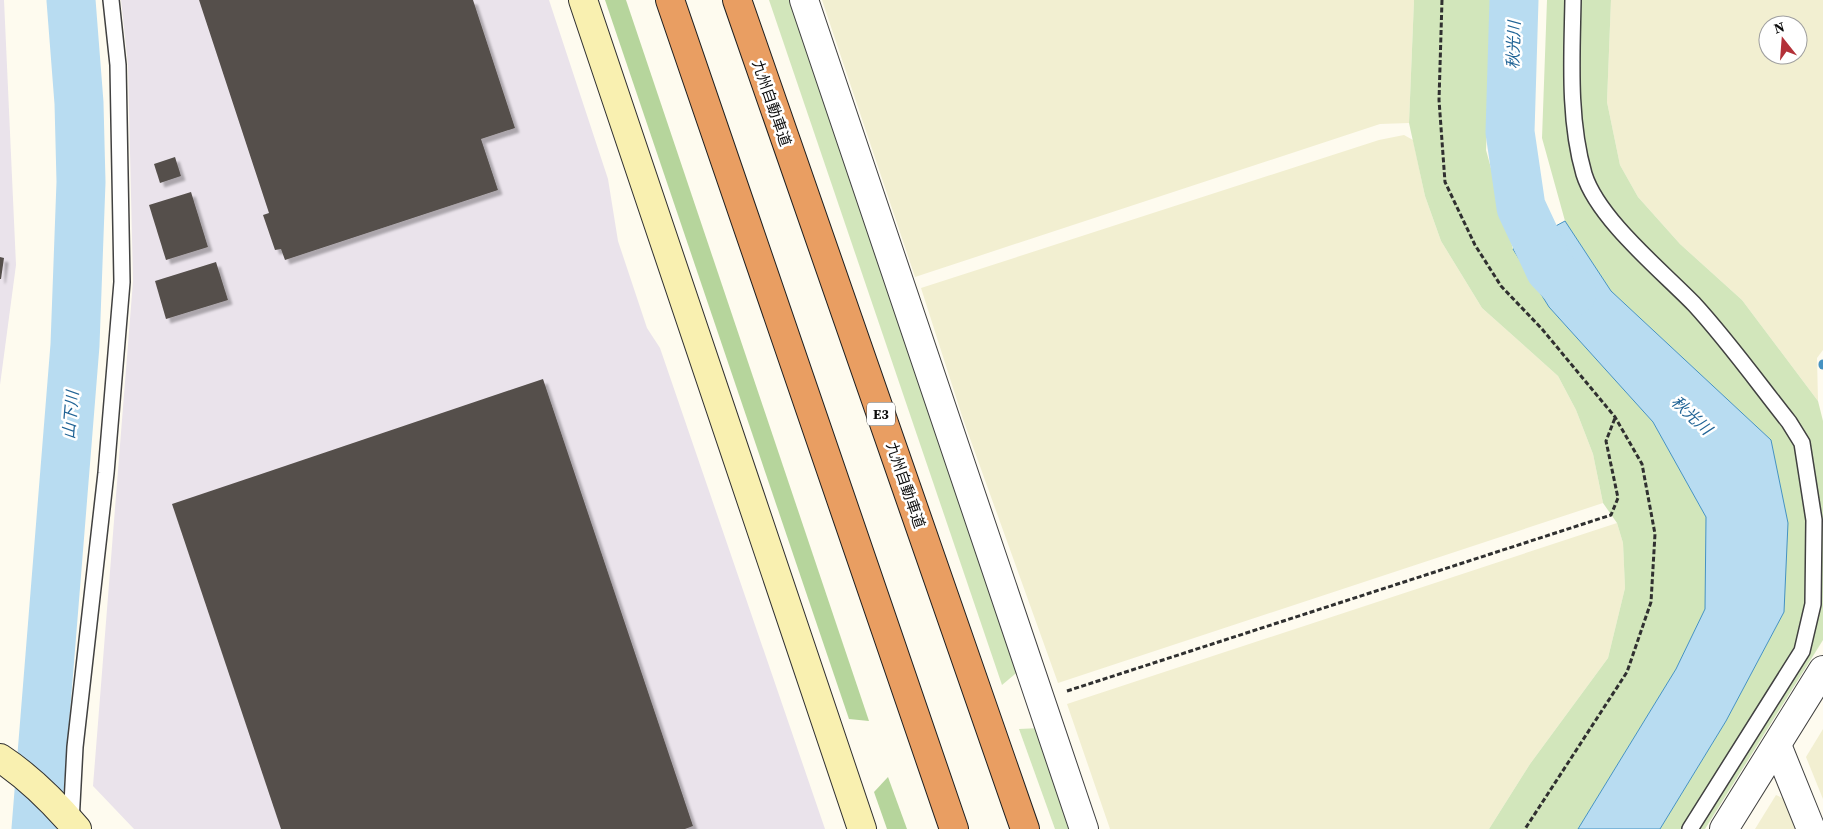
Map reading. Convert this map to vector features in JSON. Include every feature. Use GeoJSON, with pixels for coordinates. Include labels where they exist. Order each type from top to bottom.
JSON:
{"type":"FeatureCollection","features":[{"type":"Feature","properties":{"kind":"highway"},"geometry":{"type":"LineString","coordinates":[[670,0],[954,829]]}},
{"type":"Feature","properties":{"kind":"highway","name":"九州自動車道"},"geometry":{"type":"LineString","coordinates":[[736,0],[1025,829]]}},
{"type":"Feature","properties":{"kind":"street"},"geometry":{"type":"LineString","coordinates":[[583,0],[862,829]]}},
{"type":"Feature","properties":{"kind":"street"},"geometry":{"type":"LineString","coordinates":[[804,0],[1084,829]]}},
{"type":"Feature","properties":{"kind":"street"},"geometry":{"type":"LineString","coordinates":[[1724,829],[1823,670]]}},
{"type":"Feature","properties":{"kind":"street"},"geometry":{"type":"LineString","coordinates":[[1777,745],[1811,829]]}},
{"type":"Feature","properties":{"kind":"street"},"geometry":{"type":"LineString","coordinates":[[0,758],[22,772],[70,823]]}},
{"type":"Feature","properties":{"kind":"lane"},"geometry":{"type":"LineString","coordinates":[[70,823],[75,747],[106,473],[122,282],[118,65],[111,0]]}},
{"type":"Feature","properties":{"kind":"lane"},"geometry":{"type":"LineString","coordinates":[[1573,0],[1572,68],[1576,140],[1585,176],[1614,222],[1695,306],[1790,422],[1802,443],[1814,520],[1813,604],[1802,651],[1690,829]]}},
{"type":"Feature","properties":{"kind":"path"},"geometry":{"type":"LineString","coordinates":[[1442,0],[1439,100],[1445,182],[1475,245],[1501,286],[1542,329],[1615,417],[1642,464],[1655,534],[1651,602],[1627,672],[1525,829]]}},
{"type":"Feature","properties":{"kind":"path"},"geometry":{"type":"LineString","coordinates":[[1040,700],[1611,515],[1618,498],[1606,442],[1615,417]]}},
{"type":"Feature","properties":{"kind":"shaded area"},"geometry":{"type":"Polygon","coordinates":[[[0,0],[4,0],[16,265],[0,385],[0,0]]]}},
{"type":"Feature","properties":{"kind":"shaded area"},"geometry":{"type":"Polygon","coordinates":[[[121,0],[549,0],[608,179],[618,241],[647,328],[660,348],[825,829],[134,829],[93,786],[133,281],[128,66],[121,0]]]}},
{"type":"Feature","properties":{"kind":"shaded area"},"geometry":{"type":"Polygon","coordinates":[[[822,0],[1414,0],[1409,123],[1380,124],[915,277],[822,0]]]}},
{"type":"Feature","properties":{"kind":"shaded area"},"geometry":{"type":"Polygon","coordinates":[[[1611,0],[1823,0],[1823,350],[1817,358],[1818,401],[1742,300],[1680,244],[1638,197],[1620,165],[1607,102],[1611,0]]]}},
{"type":"Feature","properties":{"kind":"shaded area"},"geometry":{"type":"Polygon","coordinates":[[[1404,135],[1413,140],[1425,196],[1441,241],[1482,308],[1558,376],[1576,410],[1593,454],[1603,503],[1058,683],[963,419],[921,288],[1379,140],[1404,135]]]}},
{"type":"Feature","properties":{"kind":"shaded area"},"geometry":{"type":"Polygon","coordinates":[[[1617,523],[1623,543],[1625,588],[1608,658],[1530,764],[1489,829],[1110,829],[1067,704],[1617,523]]]}},
{"type":"Feature","properties":{"kind":"shaded area"},"geometry":{"type":"Polygon","coordinates":[[[1823,729],[1823,799],[1806,757],[1823,729]]]}},
{"type":"Feature","properties":{"kind":"shaded area"},"geometry":{"type":"Polygon","coordinates":[[[1776,795],[1787,800],[1798,829],[1755,829],[1776,795]]]}},
{"type":"Feature","properties":{"kind":"green space"},"geometry":{"type":"Polygon","coordinates":[[[605,0],[626,0],[869,721],[849,719],[605,0]]]}},
{"type":"Feature","properties":{"kind":"green space"},"geometry":{"type":"Polygon","coordinates":[[[769,0],[790,0],[1021,669],[1002,685],[769,0]]]}},
{"type":"Feature","properties":{"kind":"green space"},"geometry":{"type":"Polygon","coordinates":[[[1414,0],[1492,0],[1486,150],[1513,249],[1549,307],[1653,422],[1706,517],[1705,609],[1676,669],[1578,829],[1489,829],[1530,764],[1608,658],[1625,588],[1623,543],[1617,523],[1603,503],[1593,454],[1576,410],[1558,376],[1482,308],[1441,241],[1425,196],[1409,123],[1414,0]]]}},
{"type":"Feature","properties":{"kind":"green space"},"geometry":{"type":"Polygon","coordinates":[[[1547,0],[1611,0],[1607,102],[1620,165],[1638,197],[1680,244],[1742,300],[1818,401],[1823,421],[1823,640],[1705,829],[1660,829],[1726,721],[1784,612],[1771,440],[1611,291],[1565,221],[1542,138],[1547,0]]]}},
{"type":"Feature","properties":{"kind":"green space"},"geometry":{"type":"Polygon","coordinates":[[[1040,728],[1076,829],[1055,829],[1019,729],[1040,728]]]}},
{"type":"Feature","properties":{"kind":"green space"},"geometry":{"type":"Polygon","coordinates":[[[888,777],[907,829],[887,829],[874,792],[888,777]]]}},
{"type":"Feature","properties":{"kind":"water"},"geometry":{"type":"Polygon","coordinates":[[[1565,221],[1611,291],[1771,440],[1788,523],[1784,612],[1726,721],[1660,829],[1578,829],[1676,669],[1705,609],[1706,517],[1653,422],[1549,307],[1513,249],[1565,221]]]}},
{"type":"Feature","properties":{"kind":"building"},"geometry":{"type":"Polygon","coordinates":[[[199,0],[473,0],[515,128],[481,139],[498,190],[285,260],[281,249],[275,250],[263,215],[269,213],[199,0]]]}},
{"type":"Feature","properties":{"kind":"building"},"geometry":{"type":"Polygon","coordinates":[[[175,157],[181,176],[160,183],[154,164],[175,157]]]}},
{"type":"Feature","properties":{"kind":"building"},"geometry":{"type":"Polygon","coordinates":[[[191,192],[208,247],[166,260],[149,205],[191,192]]]}},
{"type":"Feature","properties":{"kind":"building"},"geometry":{"type":"Polygon","coordinates":[[[0,257],[4,258],[1,279],[0,279],[0,257]]]}},
{"type":"Feature","properties":{"kind":"building"},"geometry":{"type":"Polygon","coordinates":[[[216,262],[228,300],[166,319],[155,281],[216,262]]]}},
{"type":"Feature","properties":{"kind":"building"},"geometry":{"type":"Polygon","coordinates":[[[543,379],[693,826],[685,829],[281,829],[172,504],[543,379]]]}},
{"type":"Feature","properties":{"kind":"waterway","name":"山下川"},"geometry":{"type":"LineString","coordinates":[[36,829],[75,345],[81,182],[79,103],[71,0]]}},
{"type":"Feature","properties":{"kind":"waterway","name":"秋光川"},"geometry":{"type":"LineString","coordinates":[[1514,0],[1510,132],[1521,207],[1550,269],[1572,292]]}}]}
